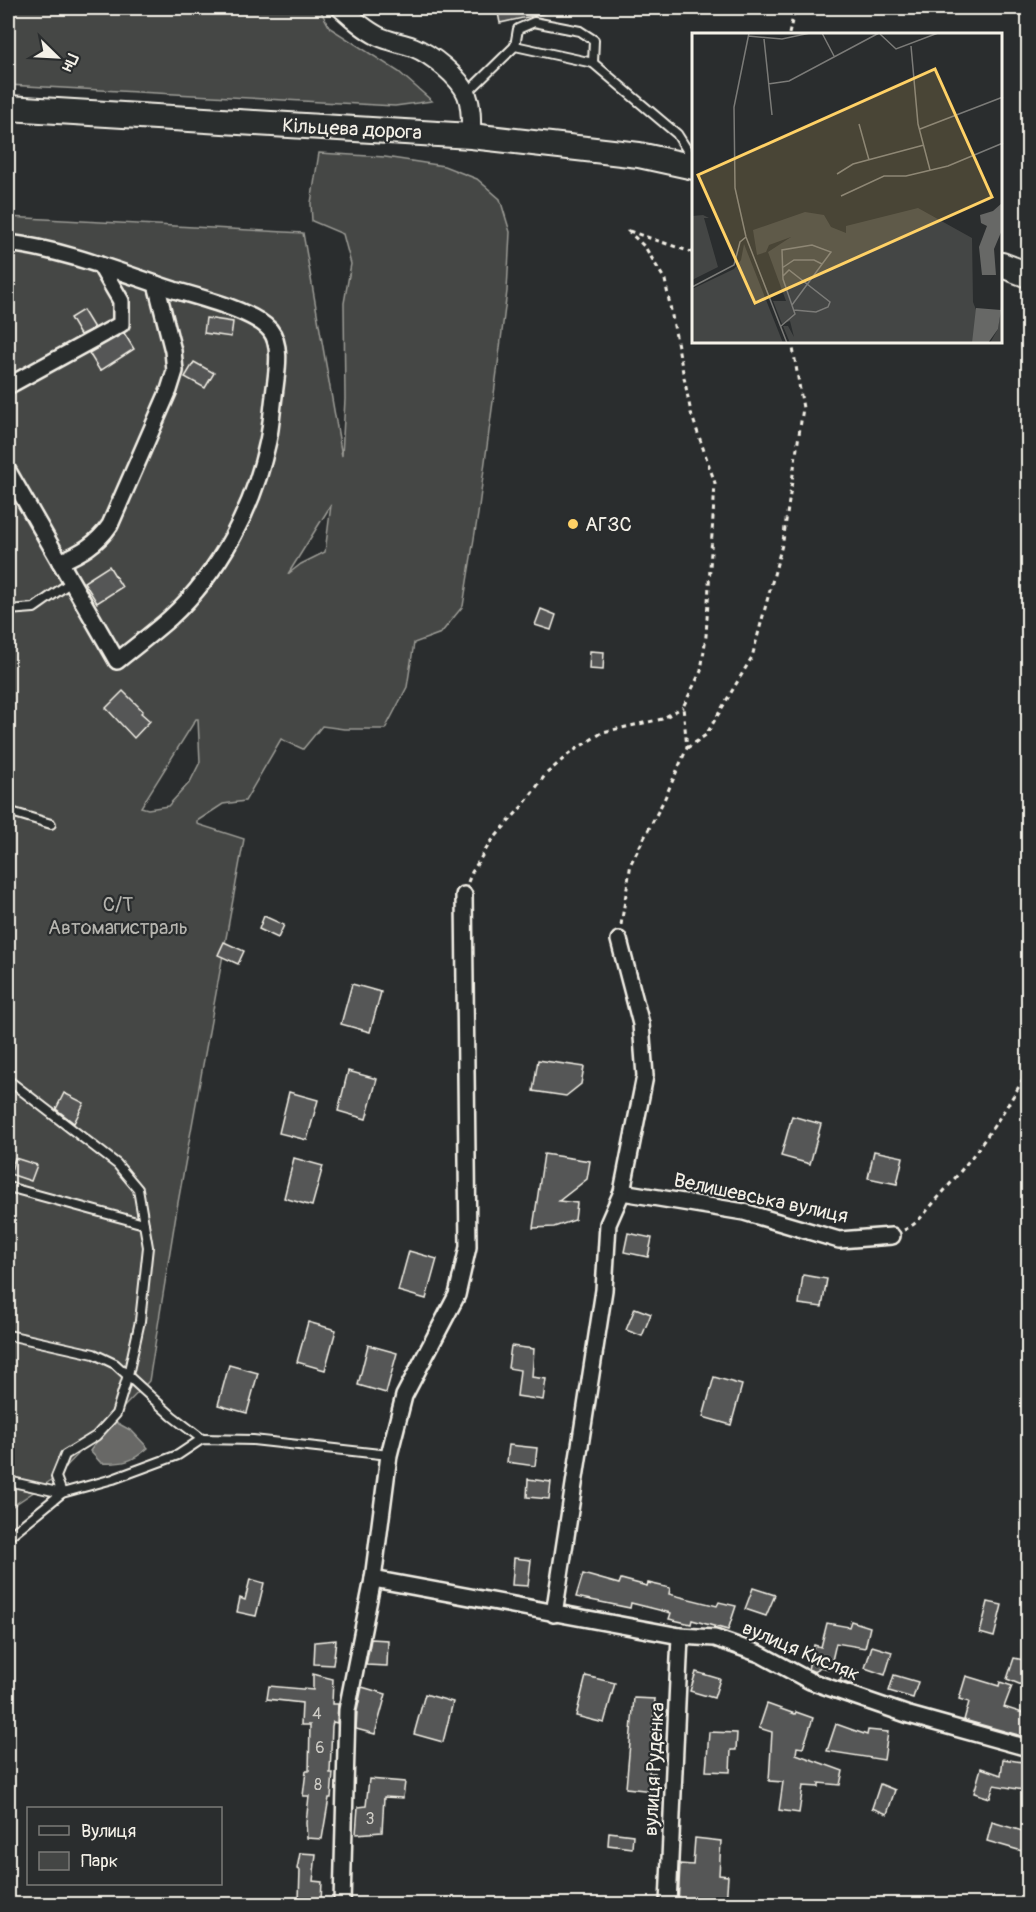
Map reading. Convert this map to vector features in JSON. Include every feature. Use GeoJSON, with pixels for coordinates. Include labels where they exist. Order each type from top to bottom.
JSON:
{"type":"FeatureCollection","features":[{"type":"Feature","properties":{"kind":"highway","name":"Кільцева дорога"},"geometry":{"type":"LineString","coordinates":[[8,108],[471,136],[639,155],[692,167]]}},
{"type":"Feature","properties":{"kind":"highway"},"geometry":{"type":"LineString","coordinates":[[1003,266],[1029,275]]}},
{"type":"Feature","properties":{"kind":"street"},"geometry":{"type":"LineString","coordinates":[[342,8],[351,18],[379,36],[416,48],[456,77],[467,93],[471,110],[471,136]]}},
{"type":"Feature","properties":{"kind":"street"},"geometry":{"type":"LineString","coordinates":[[8,243],[78,257],[222,305],[256,318],[269,328],[276,339],[276,375],[268,440],[256,483],[224,554],[171,617],[117,661],[8,471]]}},
{"type":"Feature","properties":{"kind":"street"},"geometry":{"type":"LineString","coordinates":[[8,386],[121,324],[121,301],[100,264]]}},
{"type":"Feature","properties":{"kind":"street"},"geometry":{"type":"LineString","coordinates":[[60,562],[100,540],[110,525],[169,390],[175,371],[173,351],[156,284]]}},
{"type":"Feature","properties":{"kind":"street"},"geometry":{"type":"LineString","coordinates":[[342,1905],[347,1710],[373,1579],[389,1455],[404,1396],[457,1295],[468,1247],[464,895]]}},
{"type":"Feature","properties":{"kind":"street"},"geometry":{"type":"LineString","coordinates":[[554,1614],[604,1290],[608,1224],[622,1192],[645,1076],[641,1024],[619,940]]}},
{"type":"Feature","properties":{"kind":"street","name":"Велишевська вулиця"},"geometry":{"type":"LineString","coordinates":[[622,1192],[744,1212],[839,1240],[892,1236]]}},
{"type":"Feature","properties":{"kind":"street","name":"вулиця Кисляк"},"geometry":{"type":"LineString","coordinates":[[373,1579],[680,1636],[715,1638],[760,1654],[810,1681],[909,1715],[1029,1748]]}},
{"type":"Feature","properties":{"kind":"street","name":"вулиця Руденка"},"geometry":{"type":"LineString","coordinates":[[668,1905],[680,1636]]}},
{"type":"Feature","properties":{"kind":"lane"},"geometry":{"type":"LineString","coordinates":[[467,93],[515,46],[518,29],[534,22],[580,32],[594,40],[592,63]]}},
{"type":"Feature","properties":{"kind":"lane"},"geometry":{"type":"LineString","coordinates":[[515,46],[592,63],[677,134],[692,158]]}},
{"type":"Feature","properties":{"kind":"lane"},"geometry":{"type":"LineString","coordinates":[[8,610],[34,608],[71,582]]}},
{"type":"Feature","properties":{"kind":"lane"},"geometry":{"type":"LineString","coordinates":[[8,811],[51,824]]}},
{"type":"Feature","properties":{"kind":"lane"},"geometry":{"type":"LineString","coordinates":[[8,1080],[117,1164],[138,1189],[148,1247],[140,1321],[128,1375],[116,1414],[96,1436],[65,1455],[56,1477],[62,1492]]}},
{"type":"Feature","properties":{"kind":"lane"},"geometry":{"type":"LineString","coordinates":[[8,1187],[144,1224]]}},
{"type":"Feature","properties":{"kind":"lane"},"geometry":{"type":"LineString","coordinates":[[8,1335],[94,1354],[115,1364],[172,1416],[202,1439]]}},
{"type":"Feature","properties":{"kind":"lane"},"geometry":{"type":"LineString","coordinates":[[8,1537],[62,1492],[113,1479],[178,1455],[202,1439],[253,1440],[389,1455]]}},
{"type":"Feature","properties":{"kind":"lane"},"geometry":{"type":"LineString","coordinates":[[8,1481],[62,1492]]}},
{"type":"Feature","properties":{"kind":"path"},"geometry":{"type":"LineString","coordinates":[[789,33],[795,8]]}},
{"type":"Feature","properties":{"kind":"path"},"geometry":{"type":"LineString","coordinates":[[619,940],[631,863],[664,800],[687,748],[683,707],[701,671],[706,636],[715,483],[691,413],[665,280],[645,247],[627,230],[692,252]]}},
{"type":"Feature","properties":{"kind":"path"},"geometry":{"type":"LineString","coordinates":[[687,748],[706,735],[752,657],[783,541],[803,408],[792,344]]}},
{"type":"Feature","properties":{"kind":"path"},"geometry":{"type":"LineString","coordinates":[[464,895],[472,872],[490,843],[524,804],[546,774],[570,753],[603,732],[662,719],[683,707]]}},
{"type":"Feature","properties":{"kind":"path"},"geometry":{"type":"LineString","coordinates":[[892,1236],[914,1226],[948,1187],[1002,1116],[1029,1071]]}},
{"type":"Feature","properties":{"kind":"green space"},"geometry":{"type":"Polygon","coordinates":[[[8,8],[319,8],[330,28],[399,72],[432,101],[395,106],[8,85],[8,8]]]}},
{"type":"Feature","properties":{"kind":"green space","name":"С/Т Автомагистраль"},"geometry":{"type":"Polygon","coordinates":[[[319,153],[385,157],[444,166],[477,179],[500,199],[510,232],[507,291],[478,514],[463,606],[441,633],[414,643],[407,687],[385,729],[344,729],[322,726],[303,749],[281,739],[245,801],[223,804],[197,821],[197,824],[244,839],[177,1208],[149,1381],[56,1477],[8,1509],[8,217],[303,233],[342,456],[345,399],[344,303],[351,264],[343,234],[312,221],[311,203],[319,153]],[[331,505],[288,574],[301,564],[325,552],[331,505]],[[198,719],[141,807],[148,809],[168,806],[190,782],[200,762],[198,719]]]}},
{"type":"Feature","properties":{"kind":"shaded area"},"geometry":{"type":"Polygon","coordinates":[[[112,1420],[132,1431],[148,1448],[127,1461],[101,1463],[90,1451],[112,1420]]]}},
{"type":"Feature","properties":{"kind":"building"},"geometry":{"type":"Polygon","coordinates":[[[497,8],[545,8],[546,13],[500,23],[497,8]]]}},
{"type":"Feature","properties":{"kind":"building"},"geometry":{"type":"Polygon","coordinates":[[[83,310],[94,328],[80,335],[70,318],[83,310]]]}},
{"type":"Feature","properties":{"kind":"building"},"geometry":{"type":"Polygon","coordinates":[[[206,318],[233,322],[231,337],[204,333],[206,318]]]}},
{"type":"Feature","properties":{"kind":"building"},"geometry":{"type":"Polygon","coordinates":[[[124,333],[134,349],[100,371],[89,353],[124,333]]]}},
{"type":"Feature","properties":{"kind":"building"},"geometry":{"type":"Polygon","coordinates":[[[194,362],[214,373],[205,388],[185,377],[194,362]]]}},
{"type":"Feature","properties":{"kind":"building"},"geometry":{"type":"Polygon","coordinates":[[[109,566],[122,587],[97,603],[84,582],[109,566]]]}},
{"type":"Feature","properties":{"kind":"building"},"geometry":{"type":"Polygon","coordinates":[[[541,609],[556,615],[551,630],[535,625],[541,609]]]}},
{"type":"Feature","properties":{"kind":"building"},"geometry":{"type":"Polygon","coordinates":[[[590,651],[604,652],[603,670],[589,669],[590,651]]]}},
{"type":"Feature","properties":{"kind":"building"},"geometry":{"type":"Polygon","coordinates":[[[123,691],[150,721],[134,738],[106,708],[123,691]]]}},
{"type":"Feature","properties":{"kind":"building"},"geometry":{"type":"Polygon","coordinates":[[[264,916],[284,925],[278,938],[259,929],[264,916]]]}},
{"type":"Feature","properties":{"kind":"building"},"geometry":{"type":"Polygon","coordinates":[[[224,942],[244,951],[238,964],[218,955],[224,942]]]}},
{"type":"Feature","properties":{"kind":"building"},"geometry":{"type":"Polygon","coordinates":[[[352,984],[381,992],[370,1032],[341,1024],[352,984]]]}},
{"type":"Feature","properties":{"kind":"building"},"geometry":{"type":"Polygon","coordinates":[[[538,1060],[584,1067],[581,1084],[566,1096],[533,1091],[538,1060]]]}},
{"type":"Feature","properties":{"kind":"building"},"geometry":{"type":"Polygon","coordinates":[[[348,1071],[377,1079],[366,1119],[338,1111],[348,1071]]]}},
{"type":"Feature","properties":{"kind":"building"},"geometry":{"type":"Polygon","coordinates":[[[289,1092],[318,1100],[307,1140],[279,1133],[289,1092]]]}},
{"type":"Feature","properties":{"kind":"building"},"geometry":{"type":"Polygon","coordinates":[[[64,1093],[84,1103],[74,1123],[56,1109],[64,1093]]]}},
{"type":"Feature","properties":{"kind":"building"},"geometry":{"type":"Polygon","coordinates":[[[792,1116],[821,1124],[810,1164],[781,1156],[792,1116]]]}},
{"type":"Feature","properties":{"kind":"building"},"geometry":{"type":"Polygon","coordinates":[[[874,1151],[903,1157],[897,1184],[868,1178],[874,1151]]]}},
{"type":"Feature","properties":{"kind":"building"},"geometry":{"type":"Polygon","coordinates":[[[544,1154],[590,1161],[587,1179],[559,1201],[577,1203],[575,1220],[554,1227],[533,1228],[544,1154]]]}},
{"type":"Feature","properties":{"kind":"building"},"geometry":{"type":"Polygon","coordinates":[[[15,1158],[37,1165],[31,1181],[10,1174],[15,1158]]]}},
{"type":"Feature","properties":{"kind":"building"},"geometry":{"type":"Polygon","coordinates":[[[294,1158],[323,1166],[312,1206],[284,1198],[294,1158]]]}},
{"type":"Feature","properties":{"kind":"building"},"geometry":{"type":"Polygon","coordinates":[[[628,1233],[652,1238],[648,1257],[624,1252],[628,1233]]]}},
{"type":"Feature","properties":{"kind":"building"},"geometry":{"type":"Polygon","coordinates":[[[409,1251],[437,1259],[426,1299],[398,1291],[409,1251]]]}},
{"type":"Feature","properties":{"kind":"building"},"geometry":{"type":"Polygon","coordinates":[[[803,1275],[827,1279],[822,1307],[799,1304],[803,1275]]]}},
{"type":"Feature","properties":{"kind":"building"},"geometry":{"type":"Polygon","coordinates":[[[635,1308],[651,1314],[642,1336],[626,1330],[635,1308]]]}},
{"type":"Feature","properties":{"kind":"building"},"geometry":{"type":"Polygon","coordinates":[[[308,1322],[336,1330],[325,1370],[297,1362],[308,1322]]]}},
{"type":"Feature","properties":{"kind":"building"},"geometry":{"type":"Polygon","coordinates":[[[368,1345],[397,1353],[386,1393],[358,1385],[368,1345]]]}},
{"type":"Feature","properties":{"kind":"building"},"geometry":{"type":"Polygon","coordinates":[[[511,1346],[534,1349],[532,1377],[546,1379],[543,1400],[517,1396],[520,1370],[508,1368],[511,1346]]]}},
{"type":"Feature","properties":{"kind":"building"},"geometry":{"type":"Polygon","coordinates":[[[229,1365],[258,1373],[247,1413],[218,1405],[229,1365]]]}},
{"type":"Feature","properties":{"kind":"building"},"geometry":{"type":"Polygon","coordinates":[[[714,1377],[742,1385],[731,1425],[703,1417],[714,1377]]]}},
{"type":"Feature","properties":{"kind":"building"},"geometry":{"type":"Polygon","coordinates":[[[509,1445],[537,1448],[535,1466],[507,1462],[509,1445]]]}},
{"type":"Feature","properties":{"kind":"building"},"geometry":{"type":"Polygon","coordinates":[[[528,1479],[551,1482],[549,1499],[527,1497],[528,1479]]]}},
{"type":"Feature","properties":{"kind":"building"},"geometry":{"type":"Polygon","coordinates":[[[514,1558],[531,1560],[528,1586],[512,1585],[514,1558]]]}},
{"type":"Feature","properties":{"kind":"building"},"geometry":{"type":"Polygon","coordinates":[[[583,1574],[619,1584],[621,1579],[647,1586],[648,1583],[670,1588],[669,1594],[717,1606],[719,1602],[736,1606],[728,1630],[692,1620],[691,1624],[669,1619],[671,1613],[631,1603],[630,1608],[576,1597],[583,1574]]]}},
{"type":"Feature","properties":{"kind":"building"},"geometry":{"type":"Polygon","coordinates":[[[250,1579],[264,1583],[256,1616],[237,1612],[240,1598],[245,1600],[250,1579]]]}},
{"type":"Feature","properties":{"kind":"building"},"geometry":{"type":"Polygon","coordinates":[[[753,1588],[775,1595],[766,1616],[745,1609],[753,1588]]]}},
{"type":"Feature","properties":{"kind":"building"},"geometry":{"type":"Polygon","coordinates":[[[988,1602],[1002,1605],[994,1637],[980,1633],[988,1602]]]}},
{"type":"Feature","properties":{"kind":"building"},"geometry":{"type":"Polygon","coordinates":[[[851,1621],[870,1627],[865,1648],[836,1643],[830,1669],[820,1667],[815,1672],[808,1669],[814,1645],[821,1647],[827,1623],[849,1627],[851,1621]]]}},
{"type":"Feature","properties":{"kind":"building"},"geometry":{"type":"Polygon","coordinates":[[[371,1639],[388,1640],[387,1666],[366,1665],[371,1639]]]}},
{"type":"Feature","properties":{"kind":"building"},"geometry":{"type":"Polygon","coordinates":[[[336,1640],[333,1665],[314,1664],[315,1642],[336,1640]]]}},
{"type":"Feature","properties":{"kind":"building"},"geometry":{"type":"Polygon","coordinates":[[[872,1646],[892,1652],[885,1675],[865,1668],[872,1646]]]}},
{"type":"Feature","properties":{"kind":"building"},"geometry":{"type":"Polygon","coordinates":[[[1014,1658],[1029,1661],[1024,1686],[1007,1679],[1014,1658]]]}},
{"type":"Feature","properties":{"kind":"building"},"geometry":{"type":"Polygon","coordinates":[[[844,1669],[858,1671],[853,1685],[840,1681],[844,1669]]]}},
{"type":"Feature","properties":{"kind":"building"},"geometry":{"type":"Polygon","coordinates":[[[696,1672],[720,1679],[714,1698],[690,1691],[696,1672]]]}},
{"type":"Feature","properties":{"kind":"building"},"geometry":{"type":"Polygon","coordinates":[[[313,1674],[333,1679],[332,1704],[338,1704],[337,1723],[333,1722],[332,1726],[331,1798],[329,1798],[322,1839],[307,1838],[309,1796],[303,1796],[306,1771],[309,1771],[310,1725],[301,1725],[302,1703],[267,1699],[269,1686],[313,1690],[313,1674]]]}},
{"type":"Feature","properties":{"kind":"building"},"geometry":{"type":"Polygon","coordinates":[[[894,1675],[918,1682],[913,1698],[889,1691],[894,1675]]]}},
{"type":"Feature","properties":{"kind":"building"},"geometry":{"type":"Polygon","coordinates":[[[586,1676],[615,1683],[604,1723],[576,1716],[586,1676]]]}},
{"type":"Feature","properties":{"kind":"building"},"geometry":{"type":"Polygon","coordinates":[[[966,1676],[999,1686],[1000,1682],[1012,1686],[1004,1707],[1029,1715],[1029,1738],[964,1720],[969,1702],[959,1699],[966,1676]]]}},
{"type":"Feature","properties":{"kind":"building"},"geometry":{"type":"Polygon","coordinates":[[[362,1687],[386,1694],[375,1734],[356,1729],[362,1687]]]}},
{"type":"Feature","properties":{"kind":"building"},"geometry":{"type":"Polygon","coordinates":[[[425,1694],[453,1702],[443,1742],[414,1734],[425,1694]]]}},
{"type":"Feature","properties":{"kind":"building"},"geometry":{"type":"Polygon","coordinates":[[[634,1698],[655,1699],[649,1773],[655,1773],[653,1791],[626,1788],[634,1698]]]}},
{"type":"Feature","properties":{"kind":"building"},"geometry":{"type":"Polygon","coordinates":[[[767,1704],[813,1718],[803,1748],[797,1747],[796,1754],[843,1771],[840,1785],[819,1783],[819,1787],[803,1786],[799,1813],[779,1810],[783,1782],[769,1781],[772,1732],[759,1728],[767,1704]]]}},
{"type":"Feature","properties":{"kind":"building"},"geometry":{"type":"Polygon","coordinates":[[[836,1724],[867,1735],[868,1730],[888,1732],[884,1760],[827,1751],[836,1724]]]}},
{"type":"Feature","properties":{"kind":"building"},"geometry":{"type":"Polygon","coordinates":[[[709,1732],[737,1733],[736,1750],[731,1750],[730,1772],[706,1771],[709,1732]]]}},
{"type":"Feature","properties":{"kind":"building"},"geometry":{"type":"Polygon","coordinates":[[[1003,1759],[1029,1763],[1029,1791],[994,1785],[990,1798],[974,1793],[981,1768],[1001,1775],[1003,1759]]]}},
{"type":"Feature","properties":{"kind":"building"},"geometry":{"type":"Polygon","coordinates":[[[369,1779],[405,1782],[403,1798],[384,1797],[382,1832],[356,1834],[358,1807],[366,1806],[369,1779]]]}},
{"type":"Feature","properties":{"kind":"building"},"geometry":{"type":"Polygon","coordinates":[[[880,1784],[895,1790],[887,1814],[872,1808],[880,1784]]]}},
{"type":"Feature","properties":{"kind":"building"},"geometry":{"type":"Polygon","coordinates":[[[992,1822],[1029,1833],[1029,1853],[987,1841],[992,1822]]]}},
{"type":"Feature","properties":{"kind":"building"},"geometry":{"type":"Polygon","coordinates":[[[609,1832],[633,1835],[632,1848],[608,1845],[609,1832]]]}},
{"type":"Feature","properties":{"kind":"building"},"geometry":{"type":"Polygon","coordinates":[[[695,1838],[721,1841],[719,1875],[728,1876],[726,1905],[678,1905],[680,1864],[693,1865],[695,1838]]]}},
{"type":"Feature","properties":{"kind":"building"},"geometry":{"type":"Polygon","coordinates":[[[300,1853],[316,1854],[313,1881],[322,1882],[321,1901],[299,1900],[300,1870],[297,1869],[300,1853]]]}},
{"type":"Feature","properties":{"kind":"place","name":"АГЗС"},"geometry":{"type":"Point","coordinates":[573,524]}}]}
